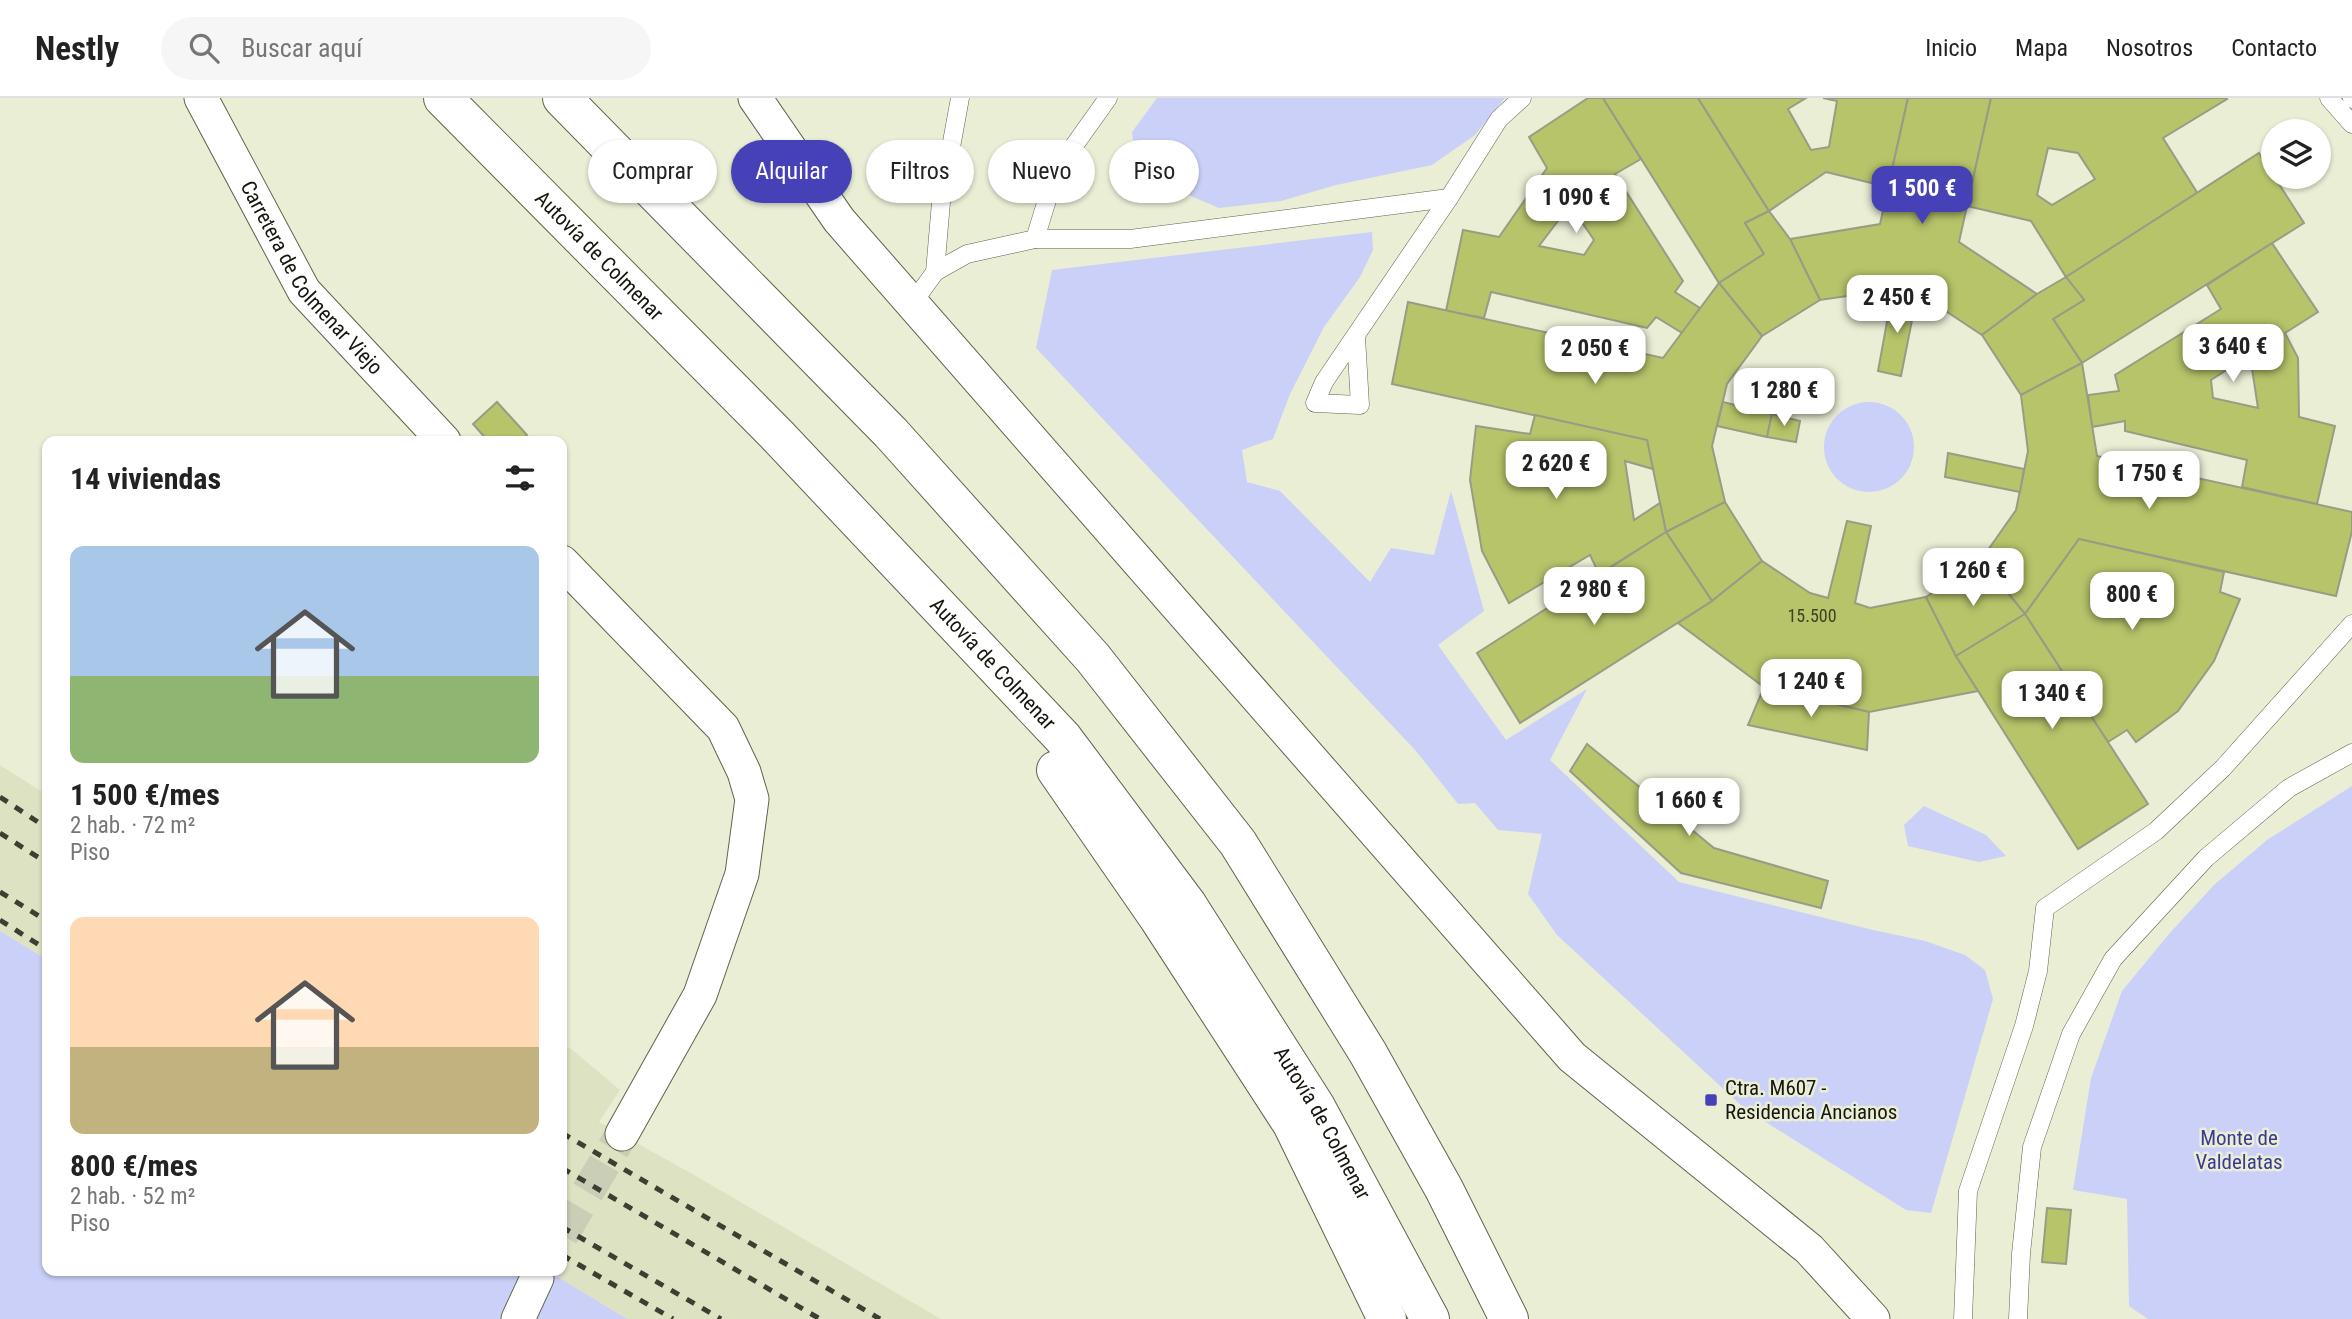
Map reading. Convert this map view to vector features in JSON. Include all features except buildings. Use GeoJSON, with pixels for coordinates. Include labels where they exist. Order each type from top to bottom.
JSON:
{"type":"FeatureCollection","features":[{"type":"Feature","properties":{"kind":"highway","name":"Autovía de Colmenar"},"geometry":{"type":"LineString","coordinates":[[443,98],[776,434],[1063,738],[1187,904],[1316,1107],[1430,1319]]}},
{"type":"Feature","properties":{"kind":"highway"},"geometry":{"type":"LineString","coordinates":[[562,98],[891,433],[1093,658],[1238,843],[1374,1065],[1444,1189],[1509,1319]]}},
{"type":"Feature","properties":{"kind":"highway"},"geometry":{"type":"LineString","coordinates":[[944,610],[1160,919],[1292,1124],[1387,1319]]}},
{"type":"Feature","properties":{"kind":"street","name":"Carretera de Colmenar Viejo"},"geometry":{"type":"LineString","coordinates":[[201,98],[303,291],[439,436]]}},
{"type":"Feature","properties":{"kind":"street"},"geometry":{"type":"LineString","coordinates":[[755,98],[839,220],[1572,1057],[1810,1249],[1873,1319]]}},
{"type":"Feature","properties":{"kind":"street"},"geometry":{"type":"LineString","coordinates":[[567,567],[723,728],[744,772],[752,799],[742,874],[701,995],[622,1134]]}},
{"type":"Feature","properties":{"kind":"street"},"geometry":{"type":"LineString","coordinates":[[517,1319],[537,1278]]}},
{"type":"Feature","properties":{"kind":"lane"},"geometry":{"type":"LineString","coordinates":[[935,272],[941,202],[960,98]]}},
{"type":"Feature","properties":{"kind":"lane"},"geometry":{"type":"LineString","coordinates":[[1035,239],[1056,171],[1108,98]]}},
{"type":"Feature","properties":{"kind":"lane"},"geometry":{"type":"LineString","coordinates":[[1356,337],[1499,119],[1522,98]]}},
{"type":"Feature","properties":{"kind":"lane"},"geometry":{"type":"LineString","coordinates":[[2329,98],[2352,124]]}},
{"type":"Feature","properties":{"kind":"lane"},"geometry":{"type":"LineString","coordinates":[[912,304],[935,272],[967,254],[1035,239],[1130,239],[1449,198]]}},
{"type":"Feature","properties":{"kind":"lane"},"geometry":{"type":"LineString","coordinates":[[1963,1319],[1968,1191],[2024,1026],[2038,971],[2046,908],[2156,831],[2223,768],[2352,624]]}},
{"type":"Feature","properties":{"kind":"lane"},"geometry":{"type":"LineString","coordinates":[[2018,1319],[2021,1254],[2032,1147],[2071,1034],[2113,959],[2206,858],[2289,788],[2352,753]]}},
{"type":"Feature","properties":{"kind":"shaded area"},"geometry":{"type":"Polygon","coordinates":[[[0,765],[42,792],[42,957],[0,931],[0,765]]]}},
{"type":"Feature","properties":{"kind":"shaded area"},"geometry":{"type":"Polygon","coordinates":[[[569,1047],[620,1090],[599,1122],[941,1319],[627,1319],[556,1276],[567,1276],[569,1047]]]}},
{"type":"Feature","properties":{"kind":"green space"},"geometry":{"type":"Polygon","coordinates":[[[1157,98],[1505,98],[1475,135],[1432,165],[1336,185],[1281,201],[1219,208],[1199,199],[1199,140],[1133,140],[1132,132],[1157,98]]]}},
{"type":"Feature","properties":{"kind":"green space"},"geometry":{"type":"Polygon","coordinates":[[[1372,232],[1373,250],[1360,277],[1324,327],[1290,394],[1273,439],[1242,450],[1247,482],[1280,491],[1370,582],[1391,548],[1434,555],[1451,491],[1484,611],[1438,645],[1506,740],[1587,689],[1550,760],[1679,882],[1925,941],[1965,955],[1985,970],[1993,999],[1931,1213],[1906,1210],[1745,1109],[1557,935],[1528,894],[1542,834],[1498,830],[1475,803],[1458,804],[1416,751],[1036,348],[1052,270],[1372,232]]]}},
{"type":"Feature","properties":{"kind":"green space"},"geometry":{"type":"Polygon","coordinates":[[[1869,402],[1886,406],[1901,415],[1910,430],[1914,447],[1910,464],[1901,479],[1886,488],[1869,492],[1852,488],[1837,479],[1828,464],[1824,447],[1828,430],[1837,415],[1852,406],[1869,402]]]}},
{"type":"Feature","properties":{"kind":"green space","name":"Monte de Valdelatas"},"geometry":{"type":"Polygon","coordinates":[[[2352,786],[2352,1319],[2148,1319],[2129,1306],[2127,1199],[2073,1190],[2091,1078],[2122,991],[2214,885],[2267,840],[2352,786]]]}},
{"type":"Feature","properties":{"kind":"green space"},"geometry":{"type":"Polygon","coordinates":[[[1924,806],[1986,835],[2006,856],[1979,862],[1908,846],[1904,825],[1924,806]]]}},
{"type":"Feature","properties":{"kind":"green space"},"geometry":{"type":"Polygon","coordinates":[[[0,931],[42,957],[42,1276],[556,1276],[627,1319],[0,1319],[0,931]]]}},
{"type":"Feature","properties":{"kind":"tunnel"},"geometry":{"type":"LineString","coordinates":[[567,1227],[622,1134]]}},
{"type":"Feature","properties":{"kind":"railway"},"geometry":{"type":"LineString","coordinates":[[0,797],[42,825]]}},
{"type":"Feature","properties":{"kind":"railway"},"geometry":{"type":"LineString","coordinates":[[0,833],[42,860]]}},
{"type":"Feature","properties":{"kind":"railway"},"geometry":{"type":"LineString","coordinates":[[0,892],[42,918]]}},
{"type":"Feature","properties":{"kind":"railway"},"geometry":{"type":"LineString","coordinates":[[0,920],[42,947]]}},
{"type":"Feature","properties":{"kind":"railway"},"geometry":{"type":"LineString","coordinates":[[567,1136],[880,1319]]}},
{"type":"Feature","properties":{"kind":"railway"},"geometry":{"type":"LineString","coordinates":[[567,1171],[820,1319]]}},
{"type":"Feature","properties":{"kind":"railway"},"geometry":{"type":"LineString","coordinates":[[567,1230],[721,1319]]}},
{"type":"Feature","properties":{"kind":"railway"},"geometry":{"type":"LineString","coordinates":[[567,1258],[673,1319]]}},
{"type":"Feature","properties":{"kind":"place","name":"Ctra. M607 - Residencia Ancianos"},"geometry":{"type":"Point","coordinates":[1711,1100]}}]}
